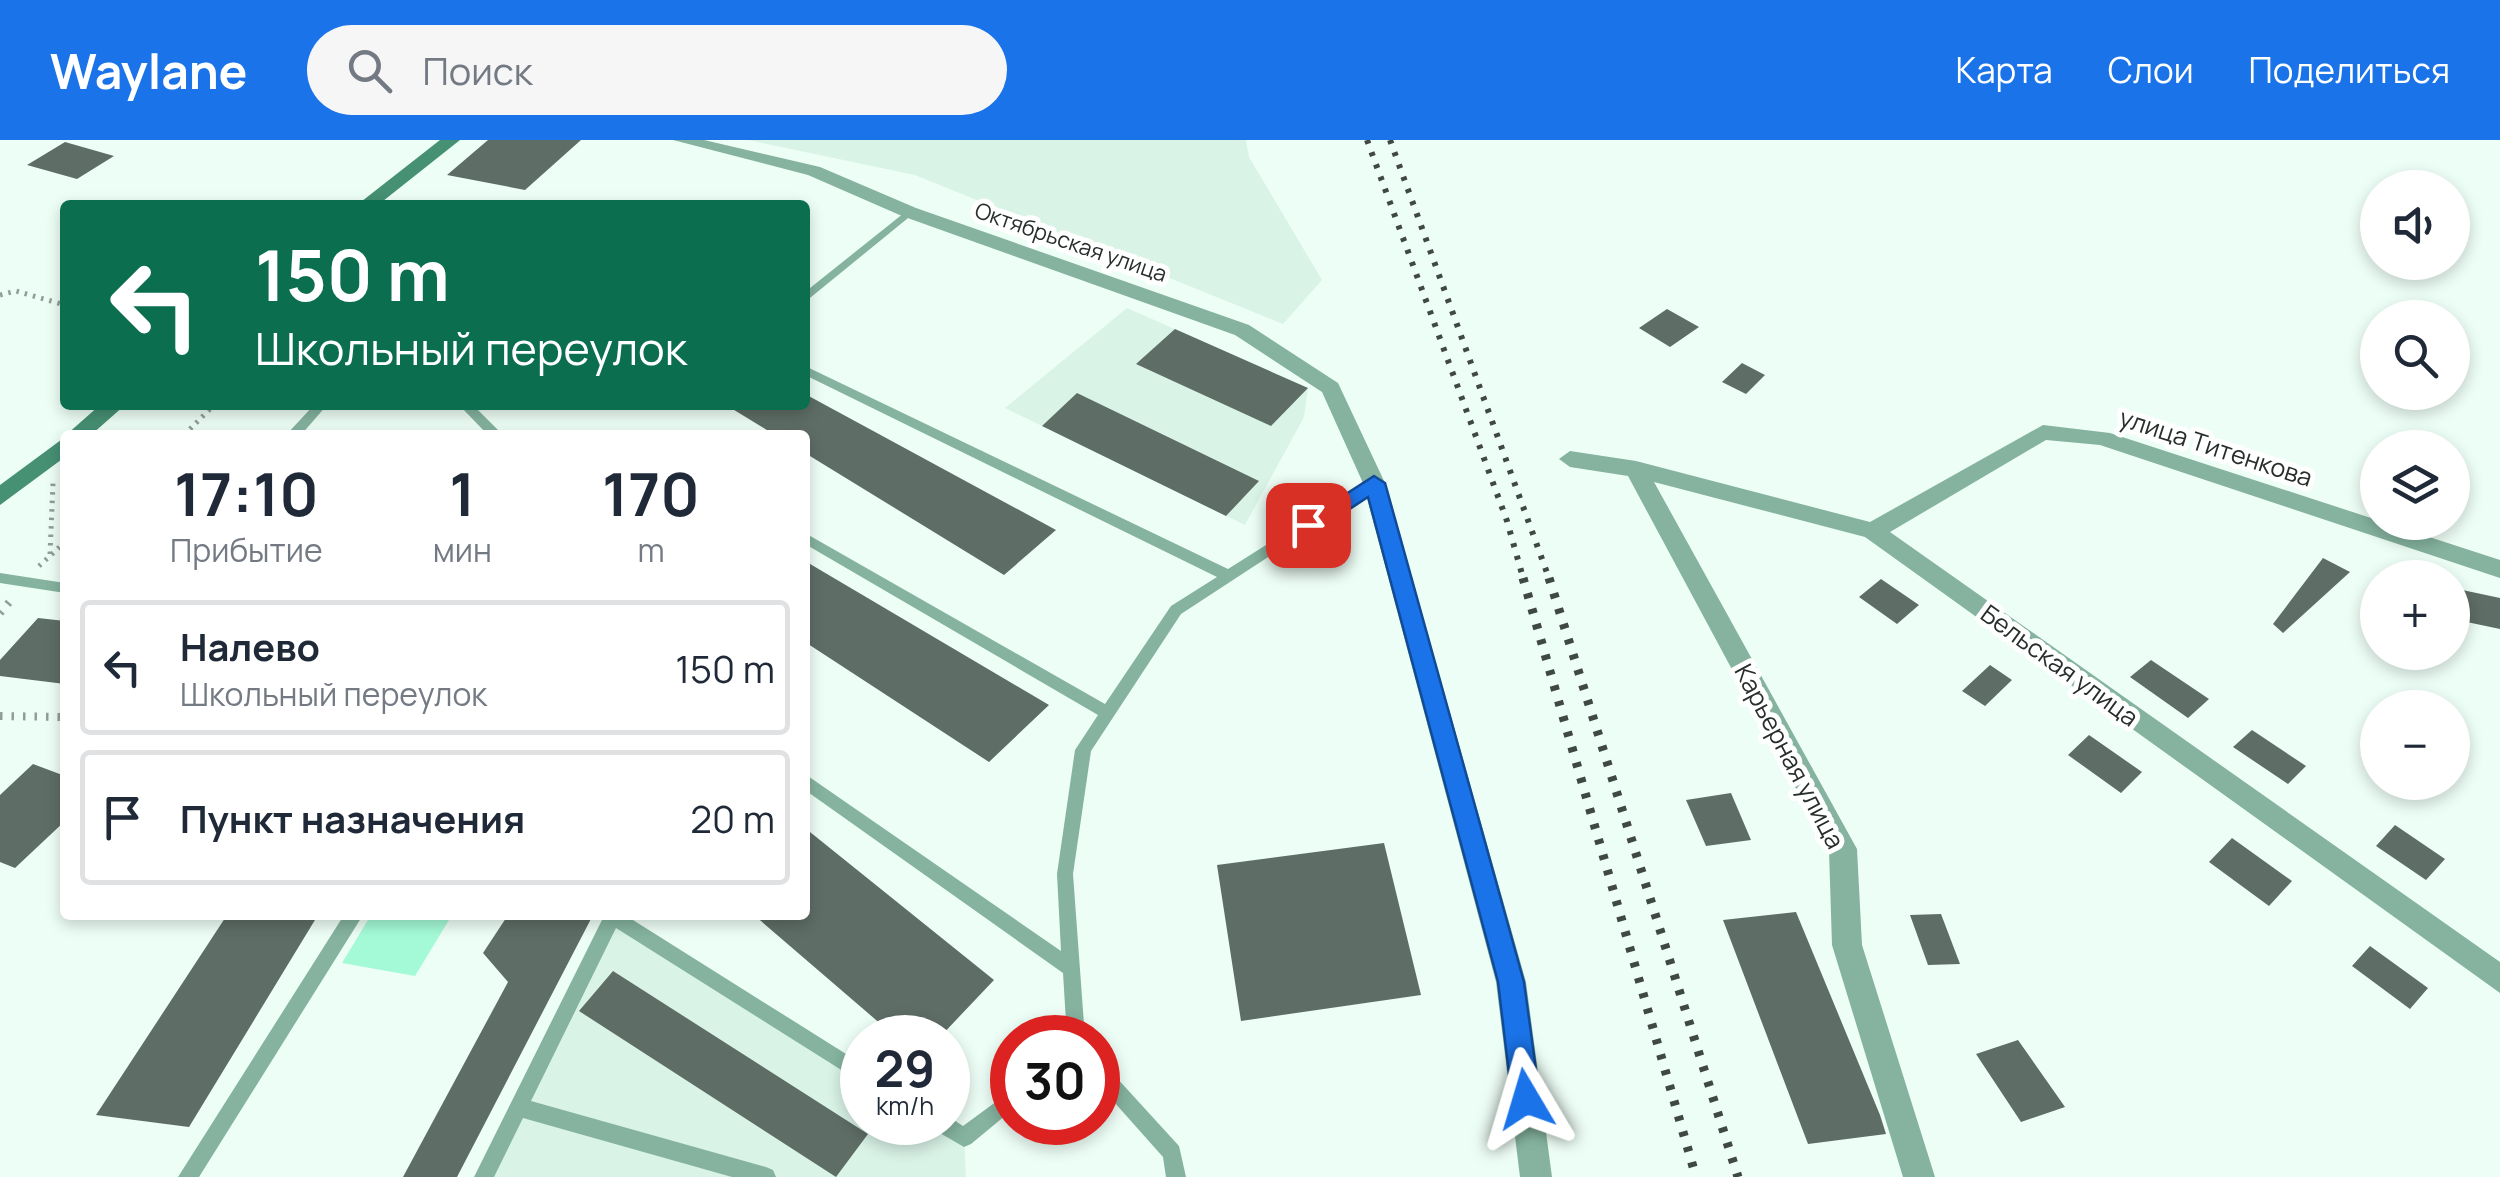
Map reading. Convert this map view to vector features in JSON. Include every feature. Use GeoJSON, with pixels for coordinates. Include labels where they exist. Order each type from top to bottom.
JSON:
{"type":"FeatureCollection","features":[{"type":"Feature","properties":{"kind":"street"},"geometry":{"type":"LineString","coordinates":[[373,200],[452,140]]}},
{"type":"Feature","properties":{"kind":"street","name":"Октябрьская улица"},"geometry":{"type":"LineString","coordinates":[[682,140],[814,171],[910,212],[1242,330],[1331,388],[1374,483],[1511,982],[1536,1177]]}},
{"type":"Feature","properties":{"kind":"street"},"geometry":{"type":"LineString","coordinates":[[83,430],[108,410]]}},
{"type":"Feature","properties":{"kind":"street","name":"улица Титенкова"},"geometry":{"type":"LineString","coordinates":[[1873,531],[2043,432],[2102,438],[2500,570]]}},
{"type":"Feature","properties":{"kind":"street"},"geometry":{"type":"LineString","coordinates":[[0,498],[60,449]]}},
{"type":"Feature","properties":{"kind":"street","name":"Бельская улица"},"geometry":{"type":"LineString","coordinates":[[1570,460],[1636,469],[1873,531],[2500,980]]}},
{"type":"Feature","properties":{"kind":"street","name":"Карьерная улица"},"geometry":{"type":"LineString","coordinates":[[1636,469],[1843,849],[1847,945],[1920,1177]]}},
{"type":"Feature","properties":{"kind":"lane"},"geometry":{"type":"LineString","coordinates":[[810,294],[910,212]]}},
{"type":"Feature","properties":{"kind":"lane"},"geometry":{"type":"LineString","coordinates":[[810,372],[1229,576]]}},
{"type":"Feature","properties":{"kind":"lane"},"geometry":{"type":"LineString","coordinates":[[298,430],[316,410]]}},
{"type":"Feature","properties":{"kind":"lane"},"geometry":{"type":"LineString","coordinates":[[470,410],[491,430]]}},
{"type":"Feature","properties":{"kind":"lane"},"geometry":{"type":"LineString","coordinates":[[1075,1015],[1065,874],[1084,750],[1176,610],[1374,483]]}},
{"type":"Feature","properties":{"kind":"lane"},"geometry":{"type":"LineString","coordinates":[[810,541],[1108,713]]}},
{"type":"Feature","properties":{"kind":"lane"},"geometry":{"type":"LineString","coordinates":[[0,578],[60,587]]}},
{"type":"Feature","properties":{"kind":"lane"},"geometry":{"type":"LineString","coordinates":[[810,785],[1072,969]]}},
{"type":"Feature","properties":{"kind":"lane"},"geometry":{"type":"LineString","coordinates":[[188,1177],[351,920]]}},
{"type":"Feature","properties":{"kind":"lane"},"geometry":{"type":"LineString","coordinates":[[484,1177],[609,920]]}},
{"type":"Feature","properties":{"kind":"lane"},"geometry":{"type":"LineString","coordinates":[[617,920],[840,1060]]}},
{"type":"Feature","properties":{"kind":"lane"},"geometry":{"type":"LineString","coordinates":[[1120,1095],[1172,1153],[1176,1177]]}},
{"type":"Feature","properties":{"kind":"lane"},"geometry":{"type":"LineString","coordinates":[[519,1107],[766,1177]]}},
{"type":"Feature","properties":{"kind":"lane"},"geometry":{"type":"LineString","coordinates":[[970,1132],[990,1116]]}},
{"type":"Feature","properties":{"kind":"path"},"geometry":{"type":"LineString","coordinates":[[0,295],[16,290],[60,304]]}},
{"type":"Feature","properties":{"kind":"path"},"geometry":{"type":"LineString","coordinates":[[189,430],[209,410]]}},
{"type":"Feature","properties":{"kind":"path"},"geometry":{"type":"LineString","coordinates":[[50,554],[53,482],[60,476]]}},
{"type":"Feature","properties":{"kind":"path"},"geometry":{"type":"LineString","coordinates":[[0,716],[60,716]]}},
{"type":"Feature","properties":{"kind":"shaded area"},"geometry":{"type":"Polygon","coordinates":[[[748,140],[1246,140],[1249,157],[1322,280],[1283,324],[915,175],[748,140]]]}},
{"type":"Feature","properties":{"kind":"shaded area"},"geometry":{"type":"Polygon","coordinates":[[[1127,308],[1308,388],[1304,417],[1245,525],[1005,408],[1127,308]]]}},
{"type":"Feature","properties":{"kind":"shaded area"},"geometry":{"type":"Polygon","coordinates":[[[611,920],[619,920],[840,1060],[840,1145],[964,1145],[966,1177],[484,1177],[611,920]]]}},
{"type":"Feature","properties":{"kind":"green space"},"geometry":{"type":"Polygon","coordinates":[[[368,920],[449,920],[415,976],[342,963],[368,920]]]}},
{"type":"Feature","properties":{"kind":"building"},"geometry":{"type":"Polygon","coordinates":[[[488,140],[581,140],[525,190],[447,175],[488,140]]]}},
{"type":"Feature","properties":{"kind":"building"},"geometry":{"type":"Polygon","coordinates":[[[65,142],[114,156],[77,179],[27,165],[65,142]]]}},
{"type":"Feature","properties":{"kind":"building"},"geometry":{"type":"Polygon","coordinates":[[[1667,309],[1699,327],[1670,347],[1639,328],[1667,309]]]}},
{"type":"Feature","properties":{"kind":"building"},"geometry":{"type":"Polygon","coordinates":[[[1175,329],[1308,388],[1271,426],[1136,364],[1175,329]]]}},
{"type":"Feature","properties":{"kind":"building"},"geometry":{"type":"Polygon","coordinates":[[[1742,363],[1765,375],[1746,394],[1722,382],[1742,363]]]}},
{"type":"Feature","properties":{"kind":"building"},"geometry":{"type":"Polygon","coordinates":[[[1077,393],[1259,481],[1226,516],[1042,426],[1077,393]]]}},
{"type":"Feature","properties":{"kind":"building"},"geometry":{"type":"Polygon","coordinates":[[[810,397],[1056,530],[1004,575],[810,456],[810,430],[767,430],[734,410],[810,410],[810,397]]]}},
{"type":"Feature","properties":{"kind":"building"},"geometry":{"type":"Polygon","coordinates":[[[2323,558],[2350,572],[2283,633],[2273,624],[2323,558]]]}},
{"type":"Feature","properties":{"kind":"building"},"geometry":{"type":"Polygon","coordinates":[[[810,564],[1049,705],[989,762],[810,645],[810,564]]]}},
{"type":"Feature","properties":{"kind":"building"},"geometry":{"type":"Polygon","coordinates":[[[1881,579],[1919,605],[1897,624],[1859,597],[1881,579]]]}},
{"type":"Feature","properties":{"kind":"building"},"geometry":{"type":"Polygon","coordinates":[[[2470,592],[2500,598],[2500,629],[2470,623],[2470,592]]]}},
{"type":"Feature","properties":{"kind":"building"},"geometry":{"type":"Polygon","coordinates":[[[38,618],[60,620],[60,683],[0,676],[0,660],[38,618]]]}},
{"type":"Feature","properties":{"kind":"building"},"geometry":{"type":"Polygon","coordinates":[[[2151,660],[2209,699],[2188,718],[2130,677],[2151,660]]]}},
{"type":"Feature","properties":{"kind":"building"},"geometry":{"type":"Polygon","coordinates":[[[1990,665],[2012,680],[1985,706],[1962,691],[1990,665]]]}},
{"type":"Feature","properties":{"kind":"building"},"geometry":{"type":"Polygon","coordinates":[[[2252,730],[2306,766],[2288,784],[2233,747],[2252,730]]]}},
{"type":"Feature","properties":{"kind":"building"},"geometry":{"type":"Polygon","coordinates":[[[2089,735],[2142,772],[2121,793],[2068,755],[2089,735]]]}},
{"type":"Feature","properties":{"kind":"building"},"geometry":{"type":"Polygon","coordinates":[[[33,764],[60,774],[60,826],[15,868],[0,862],[0,795],[33,764]]]}},
{"type":"Feature","properties":{"kind":"building"},"geometry":{"type":"Polygon","coordinates":[[[1731,793],[1751,840],[1706,846],[1686,800],[1731,793]]]}},
{"type":"Feature","properties":{"kind":"building"},"geometry":{"type":"Polygon","coordinates":[[[2395,825],[2445,859],[2426,880],[2376,846],[2395,825]]]}},
{"type":"Feature","properties":{"kind":"building"},"geometry":{"type":"Polygon","coordinates":[[[810,832],[994,980],[961,1015],[870,1015],[760,920],[810,920],[810,832]]]}},
{"type":"Feature","properties":{"kind":"building"},"geometry":{"type":"Polygon","coordinates":[[[2232,838],[2292,881],[2269,906],[2209,862],[2232,838]]]}},
{"type":"Feature","properties":{"kind":"building"},"geometry":{"type":"Polygon","coordinates":[[[1384,843],[1421,995],[1241,1021],[1217,865],[1384,843]]]}},
{"type":"Feature","properties":{"kind":"building"},"geometry":{"type":"Polygon","coordinates":[[[1796,912],[1886,1134],[1808,1144],[1723,920],[1796,912]]]}},
{"type":"Feature","properties":{"kind":"building"},"geometry":{"type":"Polygon","coordinates":[[[1941,914],[1960,964],[1928,965],[1910,915],[1941,914]]]}},
{"type":"Feature","properties":{"kind":"building"},"geometry":{"type":"Polygon","coordinates":[[[224,920],[315,920],[189,1127],[96,1115],[224,920]]]}},
{"type":"Feature","properties":{"kind":"building"},"geometry":{"type":"Polygon","coordinates":[[[505,920],[590,920],[457,1177],[403,1177],[508,982],[483,953],[505,920]]]}},
{"type":"Feature","properties":{"kind":"building"},"geometry":{"type":"Polygon","coordinates":[[[2370,946],[2428,988],[2410,1009],[2352,966],[2370,946]]]}},
{"type":"Feature","properties":{"kind":"building"},"geometry":{"type":"Polygon","coordinates":[[[613,971],[840,1116],[840,1145],[860,1145],[836,1177],[579,1011],[613,971]]]}},
{"type":"Feature","properties":{"kind":"building"},"geometry":{"type":"Polygon","coordinates":[[[2018,1040],[2065,1107],[2021,1122],[1976,1054],[2018,1040]]]}},
{"type":"Feature","properties":{"kind":"railway"},"geometry":{"type":"LineString","coordinates":[[1367,140],[1507,521],[1524,581]]}},
{"type":"Feature","properties":{"kind":"railway"},"geometry":{"type":"LineString","coordinates":[[1390,140],[1550,580]]}},
{"type":"Feature","properties":{"kind":"railway"},"geometry":{"type":"LineString","coordinates":[[1523,578],[1696,1177]]}},
{"type":"Feature","properties":{"kind":"railway"},"geometry":{"type":"LineString","coordinates":[[1550,580],[1738,1177]]}},
{"type":"Feature","properties":{"kind":"route"},"geometry":{"type":"LineString","coordinates":[[1308,525],[1374,483],[1511,982],[1526,1099]]}}]}
